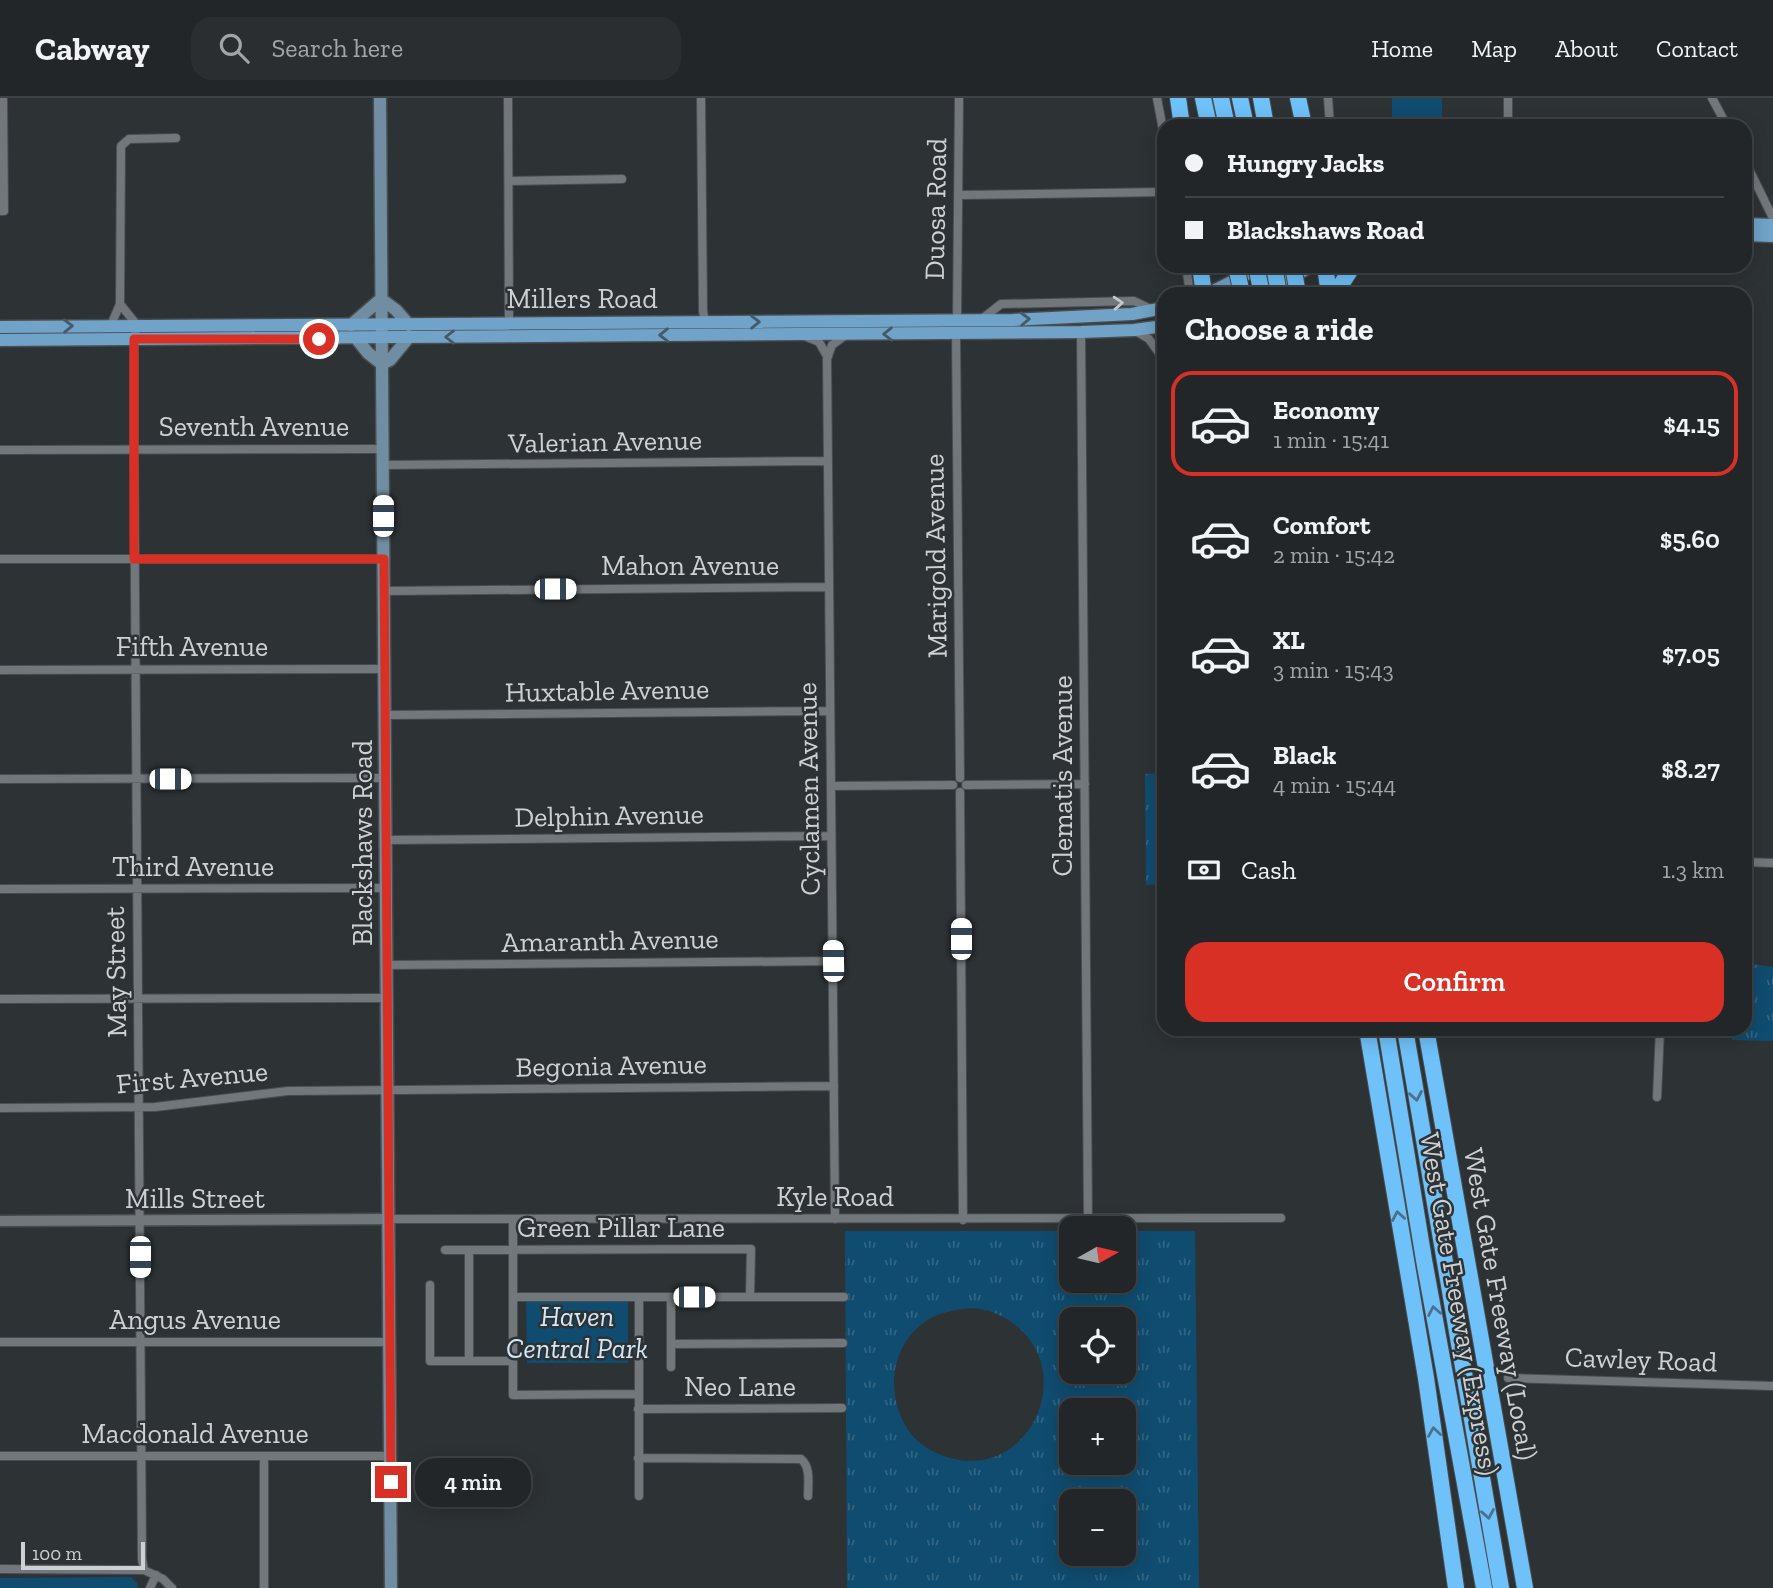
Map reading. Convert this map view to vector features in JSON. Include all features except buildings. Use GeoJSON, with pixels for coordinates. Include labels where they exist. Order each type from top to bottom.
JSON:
{"type":"FeatureCollection","features":[{"type":"Feature","properties":{"kind":"highway"},"geometry":{"type":"LineString","coordinates":[[1178,98],[1181,119]]}},
{"type":"Feature","properties":{"kind":"highway"},"geometry":{"type":"LineString","coordinates":[[1203,98],[1208,119]]}},
{"type":"Feature","properties":{"kind":"highway"},"geometry":{"type":"LineString","coordinates":[[1221,98],[1226,119]]}},
{"type":"Feature","properties":{"kind":"highway"},"geometry":{"type":"LineString","coordinates":[[1240,98],[1244,119]]}},
{"type":"Feature","properties":{"kind":"highway"},"geometry":{"type":"LineString","coordinates":[[1261,98],[1265,119]]}},
{"type":"Feature","properties":{"kind":"highway"},"geometry":{"type":"LineString","coordinates":[[1298,98],[1302,119]]}},
{"type":"Feature","properties":{"kind":"highway"},"geometry":{"type":"LineString","coordinates":[[1368,1036],[1444,1499],[1456,1588]]}},
{"type":"Feature","properties":{"kind":"highway","name":"West Gate Freeway (Express)"},"geometry":{"type":"LineString","coordinates":[[1387,1036],[1424,1260],[1484,1588]]}},
{"type":"Feature","properties":{"kind":"highway","name":"West Gate Freeway (Express)"},"geometry":{"type":"LineString","coordinates":[[1406,1036],[1501,1588]]}},
{"type":"Feature","properties":{"kind":"highway","name":"West Gate Freeway (Local)"},"geometry":{"type":"LineString","coordinates":[[1427,1036],[1525,1588]]}},
{"type":"Feature","properties":{"kind":"highway"},"geometry":{"type":"LineString","coordinates":[[1444,1499],[1464,1588]]}},
{"type":"Feature","properties":{"kind":"main road","name":"Blackshaws Road"},"geometry":{"type":"LineString","coordinates":[[380,98],[391,1588]]}},
{"type":"Feature","properties":{"kind":"main road"},"geometry":{"type":"LineString","coordinates":[[1752,224],[1773,225]]}},
{"type":"Feature","properties":{"kind":"main road"},"geometry":{"type":"LineString","coordinates":[[1752,235],[1773,236]]}},
{"type":"Feature","properties":{"kind":"main road"},"geometry":{"type":"LineString","coordinates":[[1220,287],[1248,273]]}},
{"type":"Feature","properties":{"kind":"main road"},"geometry":{"type":"LineString","coordinates":[[1273,287],[1299,273]]}},
{"type":"Feature","properties":{"kind":"main road"},"geometry":{"type":"LineString","coordinates":[[351,325],[382,299],[396,310],[409,331],[390,360],[382,365],[356,338]]}},
{"type":"Feature","properties":{"kind":"main road","name":"Millers Road"},"geometry":{"type":"LineString","coordinates":[[0,327],[351,325],[382,331],[800,335],[956,326],[982,320],[1112,315],[1157,309]]}},
{"type":"Feature","properties":{"kind":"main road","name":"Millers Road"},"geometry":{"type":"LineString","coordinates":[[409,331],[509,323],[705,322],[956,326],[1081,332],[1157,327]]}},
{"type":"Feature","properties":{"kind":"main road","name":"Millers Road"},"geometry":{"type":"LineString","coordinates":[[0,340],[356,338],[382,331]]}},
{"type":"Feature","properties":{"kind":"street"},"geometry":{"type":"LineString","coordinates":[[0,211],[4,211],[3,98]]}},
{"type":"Feature","properties":{"kind":"street"},"geometry":{"type":"LineString","coordinates":[[508,98],[509,323]]}},
{"type":"Feature","properties":{"kind":"street"},"geometry":{"type":"LineString","coordinates":[[701,98],[705,322],[713,328],[732,334]]}},
{"type":"Feature","properties":{"kind":"street","name":"Duosa Road"},"geometry":{"type":"LineString","coordinates":[[956,326],[959,98]]}},
{"type":"Feature","properties":{"kind":"street"},"geometry":{"type":"LineString","coordinates":[[1157,98],[1161,119]]}},
{"type":"Feature","properties":{"kind":"street"},"geometry":{"type":"LineString","coordinates":[[1328,98],[1330,119]]}},
{"type":"Feature","properties":{"kind":"street"},"geometry":{"type":"LineString","coordinates":[[1508,98],[1508,119]]}},
{"type":"Feature","properties":{"kind":"street"},"geometry":{"type":"LineString","coordinates":[[1713,98],[1724,119]]}},
{"type":"Feature","properties":{"kind":"street"},"geometry":{"type":"LineString","coordinates":[[111,325],[120,304],[121,146],[129,139],[176,138]]}},
{"type":"Feature","properties":{"kind":"street"},"geometry":{"type":"LineString","coordinates":[[1752,174],[1773,218]]}},
{"type":"Feature","properties":{"kind":"street"},"geometry":{"type":"LineString","coordinates":[[509,181],[621,179]]}},
{"type":"Feature","properties":{"kind":"street"},"geometry":{"type":"LineString","coordinates":[[959,195],[1157,192]]}},
{"type":"Feature","properties":{"kind":"street","name":"May Street"},"geometry":{"type":"LineString","coordinates":[[120,304],[132,326],[134,339],[140,1456],[144,1570]]}},
{"type":"Feature","properties":{"kind":"street","name":"Marigold Avenue"},"geometry":{"type":"LineString","coordinates":[[956,326],[963,1220]]}},
{"type":"Feature","properties":{"kind":"street"},"geometry":{"type":"LineString","coordinates":[[1134,330],[1149,339],[1157,349]]}},
{"type":"Feature","properties":{"kind":"street","name":"Clematis Avenue"},"geometry":{"type":"LineString","coordinates":[[1081,332],[1088,1216]]}},
{"type":"Feature","properties":{"kind":"street"},"geometry":{"type":"LineString","coordinates":[[827,359],[832,345],[848,334]]}},
{"type":"Feature","properties":{"kind":"street"},"geometry":{"type":"LineString","coordinates":[[800,335],[819,342],[825,349],[827,359]]}},
{"type":"Feature","properties":{"kind":"street","name":"Cyclamen Avenue"},"geometry":{"type":"LineString","coordinates":[[827,359],[835,1219]]}},
{"type":"Feature","properties":{"kind":"street","name":"Seventh Avenue"},"geometry":{"type":"LineString","coordinates":[[0,450],[383,449]]}},
{"type":"Feature","properties":{"kind":"street","name":"Valerian Avenue"},"geometry":{"type":"LineString","coordinates":[[383,466],[828,461]]}},
{"type":"Feature","properties":{"kind":"street"},"geometry":{"type":"LineString","coordinates":[[0,559],[384,559]]}},
{"type":"Feature","properties":{"kind":"street","name":"Mahon Avenue"},"geometry":{"type":"LineString","coordinates":[[384,590],[829,587]]}},
{"type":"Feature","properties":{"kind":"street","name":"Fifth Avenue"},"geometry":{"type":"LineString","coordinates":[[0,670],[385,669]]}},
{"type":"Feature","properties":{"kind":"street","name":"Huxtable Avenue"},"geometry":{"type":"LineString","coordinates":[[385,715],[830,711]]}},
{"type":"Feature","properties":{"kind":"street"},"geometry":{"type":"LineString","coordinates":[[0,779],[386,778]]}},
{"type":"Feature","properties":{"kind":"street"},"geometry":{"type":"LineString","coordinates":[[831,786],[1085,784]]}},
{"type":"Feature","properties":{"kind":"street","name":"Delphin Avenue"},"geometry":{"type":"LineString","coordinates":[[386,840],[831,836]]}},
{"type":"Feature","properties":{"kind":"street"},"geometry":{"type":"LineString","coordinates":[[1752,862],[1773,863]]}},
{"type":"Feature","properties":{"kind":"street","name":"Third Avenue"},"geometry":{"type":"LineString","coordinates":[[0,889],[387,888]]}},
{"type":"Feature","properties":{"kind":"street","name":"Amaranth Avenue"},"geometry":{"type":"LineString","coordinates":[[387,965],[833,961]]}},
{"type":"Feature","properties":{"kind":"street"},"geometry":{"type":"LineString","coordinates":[[0,999],[388,998]]}},
{"type":"Feature","properties":{"kind":"street"},"geometry":{"type":"LineString","coordinates":[[1657,1097],[1660,1036]]}},
{"type":"Feature","properties":{"kind":"street","name":"Begonia Avenue"},"geometry":{"type":"LineString","coordinates":[[388,1090],[834,1086]]}},
{"type":"Feature","properties":{"kind":"street","name":"First Avenue"},"geometry":{"type":"LineString","coordinates":[[0,1108],[139,1108],[288,1091],[388,1090]]}},
{"type":"Feature","properties":{"kind":"street","name":"Kyle Road"},"geometry":{"type":"LineString","coordinates":[[1136,1219],[1281,1218]]}},
{"type":"Feature","properties":{"kind":"street","name":"Kyle Road"},"geometry":{"type":"LineString","coordinates":[[390,1219],[1059,1219]]}},
{"type":"Feature","properties":{"kind":"street","name":"Mills Street"},"geometry":{"type":"LineString","coordinates":[[0,1221],[390,1219]]}},
{"type":"Feature","properties":{"kind":"street"},"geometry":{"type":"LineString","coordinates":[[513,1219],[513,1395],[638,1394]]}},
{"type":"Feature","properties":{"kind":"street","name":"Green Pillar Lane"},"geometry":{"type":"LineString","coordinates":[[445,1250],[751,1250],[750,1297]]}},
{"type":"Feature","properties":{"kind":"street"},"geometry":{"type":"LineString","coordinates":[[469,1250],[469,1361]]}},
{"type":"Feature","properties":{"kind":"street"},"geometry":{"type":"LineString","coordinates":[[430,1285],[430,1361],[513,1361]]}},
{"type":"Feature","properties":{"kind":"street"},"geometry":{"type":"LineString","coordinates":[[513,1297],[844,1297]]}},
{"type":"Feature","properties":{"kind":"street"},"geometry":{"type":"LineString","coordinates":[[639,1297],[639,1496]]}},
{"type":"Feature","properties":{"kind":"street"},"geometry":{"type":"LineString","coordinates":[[671,1297],[671,1367]]}},
{"type":"Feature","properties":{"kind":"street","name":"Angus Avenue"},"geometry":{"type":"LineString","coordinates":[[0,1342],[390,1342]]}},
{"type":"Feature","properties":{"kind":"street"},"geometry":{"type":"LineString","coordinates":[[671,1345],[843,1343]]}},
{"type":"Feature","properties":{"kind":"street","name":"Cawley Road"},"geometry":{"type":"LineString","coordinates":[[1508,1378],[1773,1386]]}},
{"type":"Feature","properties":{"kind":"street","name":"Neo Lane"},"geometry":{"type":"LineString","coordinates":[[638,1409],[842,1408]]}},
{"type":"Feature","properties":{"kind":"street","name":"Macdonald Avenue"},"geometry":{"type":"LineString","coordinates":[[0,1456],[390,1456]]}},
{"type":"Feature","properties":{"kind":"street"},"geometry":{"type":"LineString","coordinates":[[264,1456],[264,1588]]}},
{"type":"Feature","properties":{"kind":"street"},"geometry":{"type":"LineString","coordinates":[[638,1458],[801,1458],[808,1470],[808,1496]]}},
{"type":"Feature","properties":{"kind":"street"},"geometry":{"type":"LineString","coordinates":[[0,1569],[144,1570],[156,1574],[172,1588]]}},
{"type":"Feature","properties":{"kind":"street"},"geometry":{"type":"LineString","coordinates":[[150,1588],[156,1574]]}},
{"type":"Feature","properties":{"kind":"green space"},"geometry":{"type":"Polygon","coordinates":[[[1392,98],[1442,98],[1442,119],[1392,119],[1392,98]]]}},
{"type":"Feature","properties":{"kind":"green space"},"geometry":{"type":"Polygon","coordinates":[[[1157,773],[1157,884],[1146,885],[1145,774],[1157,773]]]}},
{"type":"Feature","properties":{"kind":"green space"},"geometry":{"type":"Polygon","coordinates":[[[1752,964],[1773,967],[1773,1041],[1732,1040],[1732,1036],[1752,1036],[1752,964]]]}},
{"type":"Feature","properties":{"kind":"green space"},"geometry":{"type":"Polygon","coordinates":[[[845,1231],[1059,1231],[1059,1293],[1136,1293],[1136,1231],[1195,1231],[1199,1588],[847,1588],[845,1231]],[[971,1308],[936,1315],[914,1331],[899,1355],[894,1383],[899,1411],[908,1430],[916,1439],[941,1455],[973,1461],[1001,1454],[1023,1437],[1038,1414],[1044,1387],[1040,1359],[1025,1334],[997,1314],[971,1308]]]}},
{"type":"Feature","properties":{"kind":"green space","name":"Haven Central Park"},"geometry":{"type":"Polygon","coordinates":[[[526,1301],[628,1301],[628,1363],[527,1363],[526,1301]]]}},
{"type":"Feature","properties":{"kind":"green space"},"geometry":{"type":"Polygon","coordinates":[[[131,1577],[138,1588],[0,1588],[0,1578],[131,1577]]]}},
{"type":"Feature","properties":{"kind":"route"},"geometry":{"type":"LineString","coordinates":[[319,339],[134,339],[134,559],[384,559],[391,1482]]}}]}
